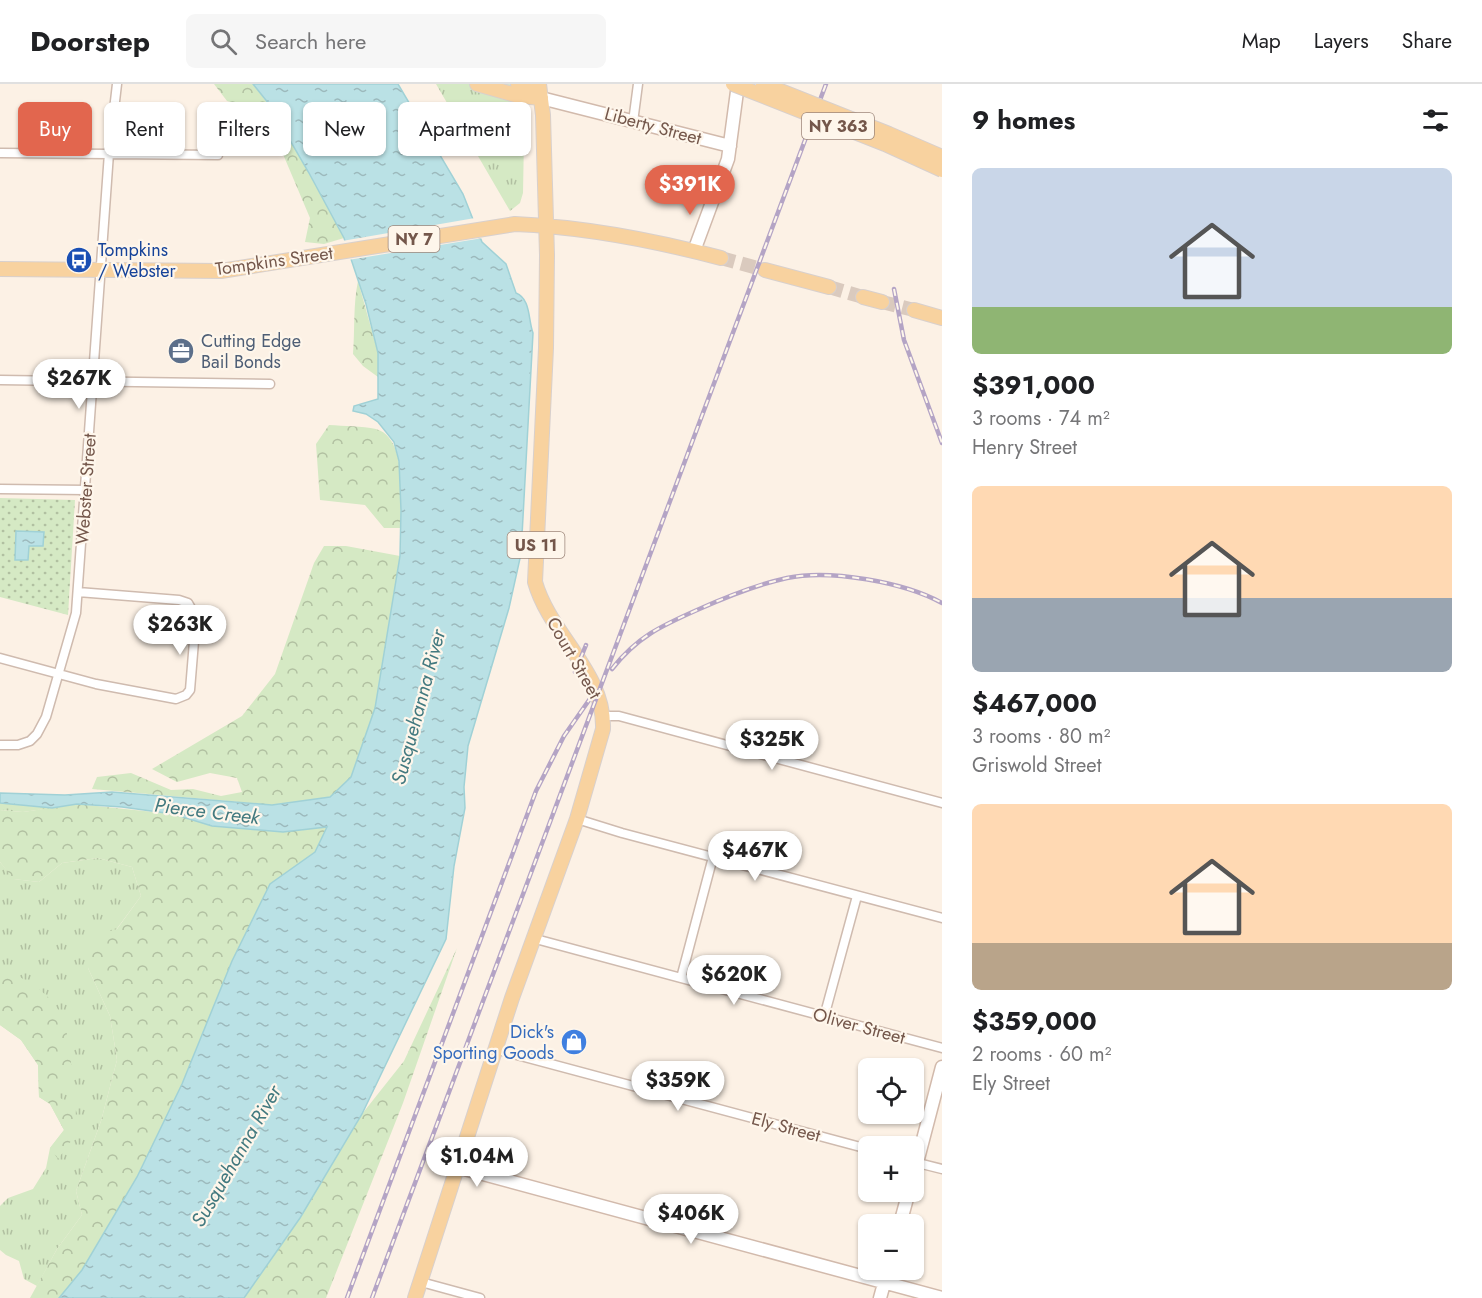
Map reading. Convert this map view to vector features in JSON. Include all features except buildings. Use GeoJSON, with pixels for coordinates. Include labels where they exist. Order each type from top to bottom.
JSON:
{"type":"FeatureCollection","features":[{"type":"Feature","properties":{"kind":"main road"},"geometry":{"type":"LineString","coordinates":[[477,84],[519,96],[540,91]]}},
{"type":"Feature","properties":{"kind":"main road"},"geometry":{"type":"LineString","coordinates":[[518,84],[540,91]]}},
{"type":"Feature","properties":{"kind":"main road","name":"Court Street"},"geometry":{"type":"LineString","coordinates":[[416,1298],[495,1049],[532,939],[577,819],[602,738],[604,716],[593,683],[545,608],[535,582],[546,348],[546,226],[543,115],[540,91],[547,84]]}},
{"type":"Feature","properties":{"kind":"main road","name":"NY 363"},"geometry":{"type":"LineString","coordinates":[[733,84],[894,148],[942,170]]}},
{"type":"Feature","properties":{"kind":"main road","name":"NY 363"},"geometry":{"type":"LineString","coordinates":[[763,84],[889,134],[942,158]]}},
{"type":"Feature","properties":{"kind":"main road","name":"Tompkins Street"},"geometry":{"type":"LineString","coordinates":[[0,269],[221,271],[498,225],[546,226]]}},
{"type":"Feature","properties":{"kind":"main road","name":"NY 7"},"geometry":{"type":"LineString","coordinates":[[546,226],[648,239],[721,258]]}},
{"type":"Feature","properties":{"kind":"main road"},"geometry":{"type":"LineString","coordinates":[[765,270],[830,287]]}},
{"type":"Feature","properties":{"kind":"main road"},"geometry":{"type":"LineString","coordinates":[[863,297],[882,302]]}},
{"type":"Feature","properties":{"kind":"main road"},"geometry":{"type":"LineString","coordinates":[[914,310],[942,318]]}},
{"type":"Feature","properties":{"kind":"street","name":"Webster Street"},"geometry":{"type":"LineString","coordinates":[[115,102],[117,84]]}},
{"type":"Feature","properties":{"kind":"street"},"geometry":{"type":"LineString","coordinates":[[633,122],[638,84]]}},
{"type":"Feature","properties":{"kind":"street"},"geometry":{"type":"LineString","coordinates":[[694,251],[726,165],[738,84]]}},
{"type":"Feature","properties":{"kind":"street","name":"Liberty Street"},"geometry":{"type":"LineString","coordinates":[[540,91],[633,122],[730,146]]}},
{"type":"Feature","properties":{"kind":"street"},"geometry":{"type":"LineString","coordinates":[[0,153],[104,153]]}},
{"type":"Feature","properties":{"kind":"street","name":"Webster Street"},"geometry":{"type":"LineString","coordinates":[[0,745],[18,745],[30,741],[37,734],[46,717],[71,633],[78,592],[109,156]]}},
{"type":"Feature","properties":{"kind":"street"},"geometry":{"type":"LineString","coordinates":[[0,380],[270,384]]}},
{"type":"Feature","properties":{"kind":"street"},"geometry":{"type":"LineString","coordinates":[[0,489],[86,490]]}},
{"type":"Feature","properties":{"kind":"street"},"geometry":{"type":"LineString","coordinates":[[0,658],[96,684],[162,698],[176,699],[186,695],[190,690],[196,617],[188,603],[179,600],[78,592]]}},
{"type":"Feature","properties":{"kind":"street"},"geometry":{"type":"LineString","coordinates":[[604,716],[620,716],[942,803]]}},
{"type":"Feature","properties":{"kind":"street"},"geometry":{"type":"LineString","coordinates":[[577,819],[942,918]]}},
{"type":"Feature","properties":{"kind":"street"},"geometry":{"type":"LineString","coordinates":[[681,978],[713,857]]}},
{"type":"Feature","properties":{"kind":"street"},"geometry":{"type":"LineString","coordinates":[[824,1017],[857,896]]}},
{"type":"Feature","properties":{"kind":"street","name":"Oliver Street"},"geometry":{"type":"LineString","coordinates":[[532,939],[942,1048]]}},
{"type":"Feature","properties":{"kind":"street","name":"Ely Street"},"geometry":{"type":"LineString","coordinates":[[495,1049],[858,1146]]}},
{"type":"Feature","properties":{"kind":"street"},"geometry":{"type":"LineString","coordinates":[[923,1136],[942,1067]]}},
{"type":"Feature","properties":{"kind":"street"},"geometry":{"type":"LineString","coordinates":[[457,1167],[942,1298]]}},
{"type":"Feature","properties":{"kind":"street"},"geometry":{"type":"LineString","coordinates":[[924,1167],[942,1169]]}},
{"type":"Feature","properties":{"kind":"street"},"geometry":{"type":"LineString","coordinates":[[421,1282],[480,1298]]}},
{"type":"Feature","properties":{"kind":"street"},"geometry":{"type":"LineString","coordinates":[[880,1298],[885,1282]]}},
{"type":"Feature","properties":{"kind":"green space"},"geometry":{"type":"Polygon","coordinates":[[[214,84],[253,84],[266,102],[230,102],[214,84]]]}},
{"type":"Feature","properties":{"kind":"green space"},"geometry":{"type":"Polygon","coordinates":[[[436,84],[525,84],[525,102],[446,102],[436,84]]]}},
{"type":"Feature","properties":{"kind":"green space"},"geometry":{"type":"Polygon","coordinates":[[[291,140],[344,238],[324,244],[305,242],[310,218],[284,156],[291,156],[291,140]]]}},
{"type":"Feature","properties":{"kind":"green space"},"geometry":{"type":"Polygon","coordinates":[[[478,156],[524,156],[523,193],[520,203],[510,211],[478,156]]]}},
{"type":"Feature","properties":{"kind":"green space"},"geometry":{"type":"Polygon","coordinates":[[[358,281],[378,353],[378,377],[363,366],[353,354],[358,281]]]}},
{"type":"Feature","properties":{"kind":"green space"},"geometry":{"type":"Polygon","coordinates":[[[329,425],[376,429],[386,435],[393,445],[398,457],[400,472],[400,528],[384,528],[365,505],[320,500],[316,444],[329,425]]]}},
{"type":"Feature","properties":{"kind":"green space"},"geometry":{"type":"Polygon","coordinates":[[[0,498],[75,500],[68,615],[0,597],[0,498]]]}},
{"type":"Feature","properties":{"kind":"green space"},"geometry":{"type":"Polygon","coordinates":[[[324,546],[346,546],[400,556],[375,708],[351,777],[330,797],[272,805],[92,789],[97,777],[131,773],[171,790],[193,789],[221,796],[242,792],[237,778],[210,773],[177,782],[152,769],[242,716],[275,674],[314,563],[324,546]]]}},
{"type":"Feature","properties":{"kind":"green space"},"geometry":{"type":"Polygon","coordinates":[[[0,803],[52,808],[23,812],[0,810],[0,803]]]}},
{"type":"Feature","properties":{"kind":"green space"},"geometry":{"type":"Polygon","coordinates":[[[77,804],[173,814],[212,826],[283,832],[327,827],[315,852],[270,884],[232,961],[182,1084],[137,1177],[82,1270],[59,1298],[30,1298],[57,1249],[82,1215],[76,1191],[101,1121],[117,1060],[110,1016],[88,968],[90,937],[117,929],[141,896],[132,867],[98,858],[62,863],[39,882],[13,879],[0,862],[0,810],[23,812],[77,804]]]}},
{"type":"Feature","properties":{"kind":"green space"},"geometry":{"type":"Polygon","coordinates":[[[98,858],[132,867],[141,896],[88,968],[110,1016],[117,1060],[101,1121],[76,1191],[82,1215],[57,1249],[37,1286],[24,1279],[19,1261],[0,1250],[0,1206],[8,1198],[33,1189],[46,1168],[50,1148],[64,1130],[50,1104],[39,1097],[38,1065],[21,1040],[0,1025],[0,862],[14,879],[39,882],[62,863],[98,858]]]}},
{"type":"Feature","properties":{"kind":"green space"},"geometry":{"type":"Polygon","coordinates":[[[457,948],[403,1103],[326,1298],[244,1298],[300,1218],[362,1114],[404,1061],[457,948]]]}},
{"type":"Feature","properties":{"kind":"green space"},"geometry":{"type":"Polygon","coordinates":[[[0,967],[20,977],[48,997],[61,1014],[65,1025],[73,1076],[59,1085],[59,1097],[76,1109],[74,1137],[58,1159],[50,1148],[64,1130],[50,1104],[39,1097],[38,1065],[21,1040],[0,1025],[0,967]]]}},
{"type":"Feature","properties":{"kind":"water"},"geometry":{"type":"Polygon","coordinates":[[[253,84],[398,84],[409,102],[398,102],[398,156],[441,156],[463,194],[482,242],[506,264],[516,293],[527,305],[533,333],[521,554],[509,608],[468,746],[464,787],[465,808],[454,866],[446,939],[362,1114],[300,1218],[244,1298],[59,1298],[82,1270],[137,1177],[182,1084],[232,961],[270,884],[315,852],[327,827],[283,832],[212,826],[173,814],[122,807],[77,804],[52,808],[0,803],[0,793],[65,795],[112,792],[272,805],[330,797],[351,777],[375,708],[400,556],[399,461],[394,442],[378,422],[366,414],[353,411],[354,406],[378,399],[378,353],[366,304],[344,238],[291,142],[291,102],[267,102],[253,84]]]}},
{"type":"Feature","properties":{"kind":"water"},"geometry":{"type":"Polygon","coordinates":[[[16,531],[44,532],[43,546],[29,546],[28,560],[15,560],[16,531]]]}},
{"type":"Feature","properties":{"kind":"pier"},"geometry":{"type":"Polygon","coordinates":[[[475,218],[483,238],[348,260],[342,241],[475,218]]]}},
{"type":"Feature","properties":{"kind":"tunnel"},"geometry":{"type":"LineString","coordinates":[[721,258],[765,270]]}},
{"type":"Feature","properties":{"kind":"tunnel"},"geometry":{"type":"LineString","coordinates":[[829,287],[863,297]]}},
{"type":"Feature","properties":{"kind":"tunnel"},"geometry":{"type":"LineString","coordinates":[[882,302],[914,310]]}},
{"type":"Feature","properties":{"kind":"railway"},"geometry":{"type":"LineString","coordinates":[[372,1298],[826,84]]}},
{"type":"Feature","properties":{"kind":"railway"},"geometry":{"type":"LineString","coordinates":[[894,289],[904,340],[942,443]]}},
{"type":"Feature","properties":{"kind":"railway"},"geometry":{"type":"LineString","coordinates":[[612,669],[640,640],[661,627],[730,596],[787,578],[824,575],[866,579],[908,589],[942,603]]}},
{"type":"Feature","properties":{"kind":"railway"},"geometry":{"type":"LineString","coordinates":[[575,672],[586,645]]}},
{"type":"Feature","properties":{"kind":"railway"},"geometry":{"type":"LineString","coordinates":[[347,1298],[536,791],[564,736],[594,693]]}},
{"type":"Feature","properties":{"kind":"place","name":"Tompkins / Webster"},"geometry":{"type":"Point","coordinates":[79,260]}},
{"type":"Feature","properties":{"kind":"place","name":"Cutting Edge Bail Bonds"},"geometry":{"type":"Point","coordinates":[181,351]}},
{"type":"Feature","properties":{"kind":"place","name":"Dick's Sporting Goods"},"geometry":{"type":"Point","coordinates":[574,1042]}},
{"type":"Feature","properties":{"kind":"water label","name":"Susquehanna River"},"geometry":{"type":"Point","coordinates":[418,707]}},
{"type":"Feature","properties":{"kind":"water label","name":"Pierce Creek"},"geometry":{"type":"Point","coordinates":[207,811]}},
{"type":"Feature","properties":{"kind":"water label","name":"Susquehanna River"},"geometry":{"type":"Point","coordinates":[236,1156]}}]}
